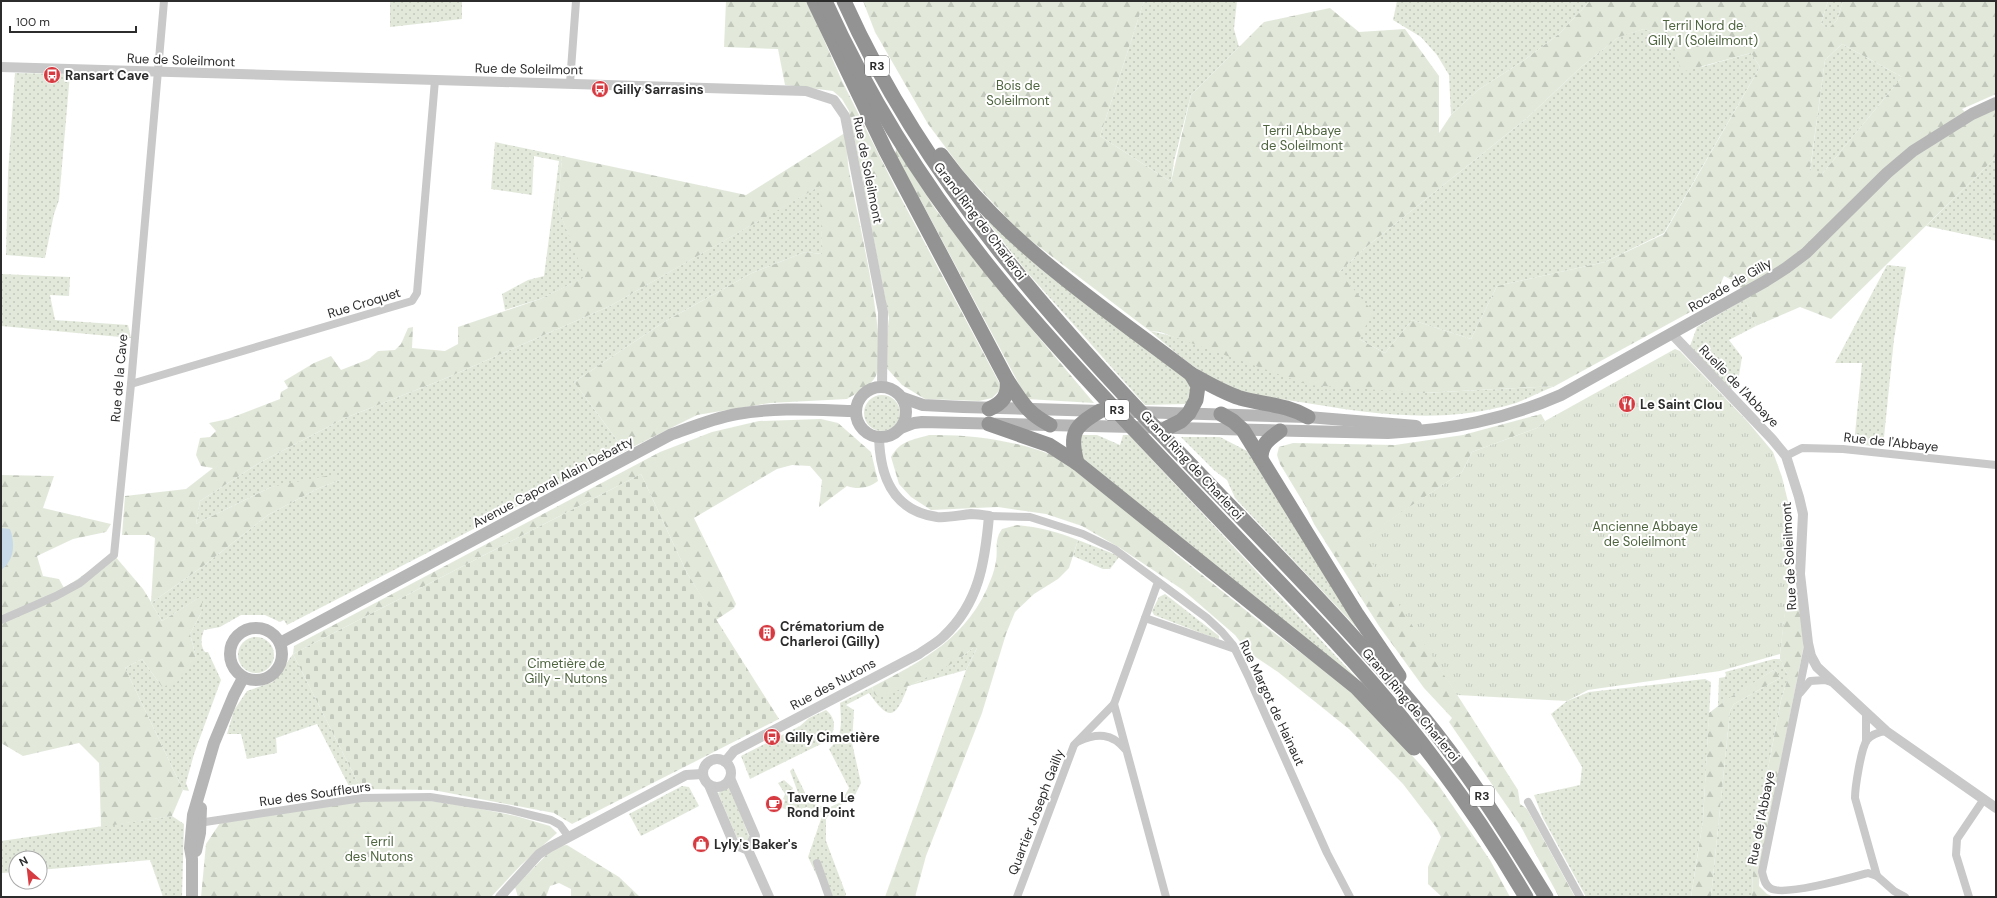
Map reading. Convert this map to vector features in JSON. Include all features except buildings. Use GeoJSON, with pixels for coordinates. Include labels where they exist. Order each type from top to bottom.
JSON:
{"type":"FeatureCollection","features":[{"type":"Feature","properties":{"kind":"highway"},"geometry":{"type":"LineString","coordinates":[[814,1],[886,151],[1007,380],[1026,409],[1035,417],[1050,425]]}},
{"type":"Feature","properties":{"kind":"highway","name":"Grand Ring de Charleroi"},"geometry":{"type":"LineString","coordinates":[[825,1],[865,82],[900,140],[935,193],[1000,279],[1095,387],[1350,659],[1401,717],[1454,786],[1487,834],[1526,897]]}},
{"type":"Feature","properties":{"kind":"highway","name":"Grand Ring de Charleroi"},"geometry":{"type":"LineString","coordinates":[[844,1],[881,74],[914,129],[948,182],[986,233],[1062,326],[1327,608],[1410,701],[1484,797],[1546,897]]}},
{"type":"Feature","properties":{"kind":"highway"},"geometry":{"type":"LineString","coordinates":[[914,129],[932,142],[972,194],[1043,262],[1191,374],[1215,388],[1234,396],[1295,409],[1308,417]]}},
{"type":"Feature","properties":{"kind":"highway"},"geometry":{"type":"LineString","coordinates":[[1167,428],[1183,419],[1196,400],[1198,386],[1191,374]]}},
{"type":"Feature","properties":{"kind":"highway"},"geometry":{"type":"LineString","coordinates":[[990,409],[998,405],[1005,398],[1008,389],[1007,380]]}},
{"type":"Feature","properties":{"kind":"highway"},"geometry":{"type":"LineString","coordinates":[[1221,414],[1233,421],[1243,430],[1356,613],[1400,678],[1410,701]]}},
{"type":"Feature","properties":{"kind":"highway"},"geometry":{"type":"LineString","coordinates":[[1077,463],[1073,448],[1074,436],[1088,419]]}},
{"type":"Feature","properties":{"kind":"highway"},"geometry":{"type":"LineString","coordinates":[[989,424],[1049,444],[1077,463],[1357,688],[1409,743],[1454,786]]}},
{"type":"Feature","properties":{"kind":"highway"},"geometry":{"type":"LineString","coordinates":[[1261,459],[1261,450],[1266,441],[1280,431]]}},
{"type":"Feature","properties":{"kind":"main road","name":"Rocade de Gilly"},"geometry":{"type":"LineString","coordinates":[[1441,428],[1499,418],[1529,409],[1561,395],[1672,334],[1786,268],[1806,253],[1887,173],[1913,151],[1972,114],[1996,103]]}},
{"type":"Feature","properties":{"kind":"main road"},"geometry":{"type":"LineString","coordinates":[[1167,428],[1088,419],[1026,409],[990,409],[922,405],[903,398],[894,390],[882,386],[872,388],[864,393],[858,401],[856,411],[857,419],[865,431],[879,437],[887,436],[914,423],[1050,425],[1088,419],[1183,419],[1221,414],[1308,417],[1441,428]]}},
{"type":"Feature","properties":{"kind":"main road"},"geometry":{"type":"LineString","coordinates":[[901,428],[906,419],[906,408],[903,398]]}},
{"type":"Feature","properties":{"kind":"main road","name":"Avenue Caporal Alain Debatty"},"geometry":{"type":"LineString","coordinates":[[280,643],[670,435],[709,420],[737,414],[774,410],[804,409],[856,411]]}},
{"type":"Feature","properties":{"kind":"main road"},"geometry":{"type":"LineString","coordinates":[[1183,419],[1243,430],[1388,433],[1441,428]]}},
{"type":"Feature","properties":{"kind":"main road"},"geometry":{"type":"LineString","coordinates":[[260,628],[276,636],[280,643],[282,660],[274,674],[268,679],[260,681],[243,678],[236,672],[230,655],[231,646],[235,638],[242,632],[260,628]]}},
{"type":"Feature","properties":{"kind":"main road"},"geometry":{"type":"LineString","coordinates":[[192,897],[192,859],[190,848],[193,815],[214,743],[234,695],[243,678]]}},
{"type":"Feature","properties":{"kind":"main road"},"geometry":{"type":"LineString","coordinates":[[192,859],[197,848],[202,788]]}},
{"type":"Feature","properties":{"kind":"street","name":"Rue de la Cave"},"geometry":{"type":"LineString","coordinates":[[1,620],[56,596],[80,583],[114,555],[131,384],[164,1]]}},
{"type":"Feature","properties":{"kind":"street"},"geometry":{"type":"LineString","coordinates":[[570,83],[576,1]]}},
{"type":"Feature","properties":{"kind":"street","name":"Rue de Soleilmont"},"geometry":{"type":"LineString","coordinates":[[1,67],[806,91],[834,100],[845,116],[883,312],[882,386]]}},
{"type":"Feature","properties":{"kind":"street","name":"Rue Croquet"},"geometry":{"type":"LineString","coordinates":[[131,384],[412,301],[417,293],[423,236],[435,80]]}},
{"type":"Feature","properties":{"kind":"street","name":"Ruelle de l'Abbaye"},"geometry":{"type":"LineString","coordinates":[[1672,334],[1772,439],[1786,456]]}},
{"type":"Feature","properties":{"kind":"street"},"geometry":{"type":"LineString","coordinates":[[879,437],[880,457],[884,476],[892,492],[903,503],[918,512],[939,517],[972,514],[989,516]]}},
{"type":"Feature","properties":{"kind":"street","name":"Rue de l'Abbaye"},"geometry":{"type":"LineString","coordinates":[[1786,456],[1802,448],[1843,449],[1996,465]]}},
{"type":"Feature","properties":{"kind":"street","name":"Rue de Soleilmont"},"geometry":{"type":"LineString","coordinates":[[1786,456],[1803,514],[1800,574],[1808,643],[1811,656],[1817,667],[1886,731],[1996,808]]}},
{"type":"Feature","properties":{"kind":"street","name":"Rue Margot de Hainaut"},"geometry":{"type":"LineString","coordinates":[[989,516],[1030,518],[1083,534],[1114,549],[1207,618],[1222,632],[1235,649],[1327,853],[1350,897]]}},
{"type":"Feature","properties":{"kind":"street","name":"Rue des Nutons"},"geometry":{"type":"LineString","coordinates":[[725,762],[734,751],[919,654],[943,638],[964,615],[976,589],[986,546],[989,516]]}},
{"type":"Feature","properties":{"kind":"street","name":"Quartier Joseph Gailly"},"geometry":{"type":"LineString","coordinates":[[1017,897],[1074,744],[1114,704],[1158,582]]}},
{"type":"Feature","properties":{"kind":"street"},"geometry":{"type":"LineString","coordinates":[[1145,618],[1235,649]]}},
{"type":"Feature","properties":{"kind":"street","name":"Rue de l'Abbaye"},"geometry":{"type":"LineString","coordinates":[[1808,643],[1762,872],[1765,883],[1771,889],[1780,890],[1810,887],[1868,874],[1877,876]]}},
{"type":"Feature","properties":{"kind":"street"},"geometry":{"type":"LineString","coordinates":[[1798,697],[1810,681],[1825,680],[1834,683]]}},
{"type":"Feature","properties":{"kind":"street"},"geometry":{"type":"LineString","coordinates":[[1114,704],[1166,897]]}},
{"type":"Feature","properties":{"kind":"street"},"geometry":{"type":"LineString","coordinates":[[1866,714],[1866,741],[1855,798],[1877,876],[1892,894],[1905,897]]}},
{"type":"Feature","properties":{"kind":"street"},"geometry":{"type":"LineString","coordinates":[[1866,741],[1878,732],[1886,731]]}},
{"type":"Feature","properties":{"kind":"street"},"geometry":{"type":"LineString","coordinates":[[1074,744],[1095,735],[1102,735],[1115,739],[1126,750]]}},
{"type":"Feature","properties":{"kind":"street"},"geometry":{"type":"LineString","coordinates":[[702,774],[706,764],[717,759],[725,762],[730,768],[730,778],[755,836],[748,850]]}},
{"type":"Feature","properties":{"kind":"street"},"geometry":{"type":"LineString","coordinates":[[702,774],[734,844],[748,850],[769,897]]}},
{"type":"Feature","properties":{"kind":"street"},"geometry":{"type":"LineString","coordinates":[[500,897],[540,854],[568,836],[686,775],[702,774]]}},
{"type":"Feature","properties":{"kind":"street"},"geometry":{"type":"LineString","coordinates":[[708,785],[719,787],[728,782],[730,778]]}},
{"type":"Feature","properties":{"kind":"street","name":"Rue des Souffleurs"},"geometry":{"type":"LineString","coordinates":[[200,820],[205,822],[362,798],[430,797],[506,809],[552,820],[560,825],[568,836]]}},
{"type":"Feature","properties":{"kind":"street"},"geometry":{"type":"LineString","coordinates":[[1969,897],[1956,855],[1957,840],[1984,799]]}},
{"type":"Feature","properties":{"kind":"street"},"geometry":{"type":"LineString","coordinates":[[1528,802],[1580,897]]}},
{"type":"Feature","properties":{"kind":"street"},"geometry":{"type":"LineString","coordinates":[[817,863],[829,897]]}},
{"type":"Feature","properties":{"kind":"green space"},"geometry":{"type":"Polygon","coordinates":[[[390,1],[462,1],[462,19],[390,27],[390,1]]]}},
{"type":"Feature","properties":{"kind":"green space"},"geometry":{"type":"Polygon","coordinates":[[[726,1],[807,1],[842,81],[895,187],[1002,388],[992,398],[979,401],[925,399],[902,385],[883,364],[889,318],[849,111],[842,99],[833,91],[785,85],[778,49],[724,47],[726,1]]]}},
{"type":"Feature","properties":{"kind":"green space","name":"Bois de Soleilmont"},"geometry":{"type":"Polygon","coordinates":[[[863,1],[1144,1],[1100,136],[1171,182],[1191,95],[1264,22],[1330,8],[1359,32],[1405,29],[1439,76],[1439,133],[1451,115],[1478,90],[1523,61],[1559,34],[1590,1],[1828,1],[1821,23],[1828,29],[1837,20],[1843,1],[1996,1],[1996,94],[1962,109],[1972,119],[1996,108],[1996,157],[1831,319],[1800,307],[1756,326],[1738,283],[1724,276],[1714,299],[1555,386],[1423,393],[1309,385],[1160,332],[1150,331],[1021,233],[964,172],[928,124],[875,32],[863,1]],[[1644,29],[1619,37],[1581,67],[1527,118],[1365,248],[1339,272],[1373,312],[1359,339],[1385,353],[1412,320],[1471,339],[1497,286],[1605,262],[1664,234],[1760,67],[1751,53],[1681,72],[1676,50],[1664,35],[1644,29]],[[1842,44],[1825,60],[1810,170],[1822,174],[1902,77],[1842,44]]]}},
{"type":"Feature","properties":{"kind":"green space"},"geometry":{"type":"Polygon","coordinates":[[[1144,1],[1237,1],[1234,29],[1239,47],[1191,95],[1174,161],[1171,182],[1100,136],[1144,1]]]}},
{"type":"Feature","properties":{"kind":"green space"},"geometry":{"type":"Polygon","coordinates":[[[1397,1],[1590,1],[1559,34],[1523,61],[1478,90],[1451,115],[1449,75],[1437,55],[1421,37],[1393,20],[1397,1]]]}},
{"type":"Feature","properties":{"kind":"green space"},"geometry":{"type":"Polygon","coordinates":[[[1828,1],[1843,1],[1837,20],[1828,30],[1821,23],[1828,1]]]}},
{"type":"Feature","properties":{"kind":"green space"},"geometry":{"type":"Polygon","coordinates":[[[1644,29],[1664,35],[1676,50],[1701,67],[1751,53],[1760,67],[1664,233],[1605,262],[1497,286],[1471,339],[1412,320],[1385,353],[1359,339],[1339,272],[1365,248],[1527,118],[1581,67],[1620,36],[1644,29]]]}},
{"type":"Feature","properties":{"kind":"green space"},"geometry":{"type":"Polygon","coordinates":[[[1842,44],[1902,77],[1822,174],[1810,171],[1825,60],[1842,44]]]}},
{"type":"Feature","properties":{"kind":"green space"},"geometry":{"type":"Polygon","coordinates":[[[15,73],[70,74],[59,200],[54,214],[45,258],[6,255],[8,173],[15,73]]]}},
{"type":"Feature","properties":{"kind":"green space"},"geometry":{"type":"Polygon","coordinates":[[[848,131],[848,164],[870,276],[879,340],[879,364],[874,379],[865,388],[847,399],[770,403],[697,415],[625,451],[574,382],[664,322],[752,273],[805,252],[822,254],[820,186],[610,306],[444,379],[345,418],[259,463],[200,501],[196,524],[271,487],[331,475],[340,480],[319,488],[268,515],[202,567],[151,603],[162,621],[203,595],[201,613],[190,634],[196,657],[191,666],[177,682],[162,687],[142,659],[125,668],[183,790],[172,816],[101,827],[99,763],[79,743],[23,756],[1,743],[1,475],[54,476],[43,508],[111,524],[106,532],[73,539],[37,556],[43,576],[59,579],[64,588],[114,555],[143,589],[151,602],[155,538],[149,535],[122,535],[125,496],[186,489],[213,468],[201,466],[196,455],[200,438],[210,437],[216,431],[209,423],[228,419],[280,399],[281,392],[288,388],[284,381],[314,363],[331,356],[341,370],[369,359],[378,351],[395,350],[401,344],[408,328],[413,327],[412,348],[445,351],[458,344],[458,327],[540,299],[585,277],[558,208],[562,156],[746,195],[848,131]]]}},
{"type":"Feature","properties":{"kind":"green space"},"geometry":{"type":"Polygon","coordinates":[[[495,142],[562,156],[558,208],[586,277],[540,299],[505,310],[502,294],[528,280],[544,276],[559,161],[534,156],[532,195],[491,189],[495,142]]]}},
{"type":"Feature","properties":{"kind":"green space"},"geometry":{"type":"Polygon","coordinates":[[[896,148],[936,210],[994,284],[1094,403],[1027,399],[921,201],[895,156],[896,148]]]}},
{"type":"Feature","properties":{"kind":"green space"},"geometry":{"type":"Polygon","coordinates":[[[1996,157],[1996,241],[1926,226],[1996,157]]]}},
{"type":"Feature","properties":{"kind":"green space"},"geometry":{"type":"Polygon","coordinates":[[[821,185],[822,254],[805,252],[752,273],[664,322],[574,382],[625,451],[287,625],[284,620],[280,622],[265,615],[241,615],[220,627],[204,630],[202,647],[205,652],[208,652],[221,680],[194,754],[186,783],[189,791],[183,790],[125,668],[142,659],[162,687],[196,657],[190,634],[201,613],[202,596],[162,621],[151,603],[202,567],[268,515],[319,488],[340,480],[271,487],[196,524],[200,501],[259,463],[345,418],[444,379],[610,306],[821,185]]]}},
{"type":"Feature","properties":{"kind":"green space"},"geometry":{"type":"Polygon","coordinates":[[[977,208],[1190,380],[1192,399],[1185,404],[1145,405],[1026,271],[977,208]]]}},
{"type":"Feature","properties":{"kind":"green space"},"geometry":{"type":"Polygon","coordinates":[[[1887,265],[1906,267],[1894,339],[1883,447],[1854,444],[1862,363],[1835,363],[1887,265]]]}},
{"type":"Feature","properties":{"kind":"green space"},"geometry":{"type":"Polygon","coordinates":[[[1,274],[70,277],[69,296],[50,295],[55,320],[128,325],[131,338],[1,326],[1,274]]]}},
{"type":"Feature","properties":{"kind":"green space"},"geometry":{"type":"Polygon","coordinates":[[[1745,299],[1756,326],[1729,340],[1742,357],[1738,382],[1730,391],[1690,346],[1697,327],[1745,299]]]}},
{"type":"Feature","properties":{"kind":"green space"},"geometry":{"type":"Polygon","coordinates":[[[1150,331],[1423,393],[1555,386],[1516,403],[1489,410],[1462,414],[1435,416],[1408,415],[1354,410],[1258,396],[1228,387],[1209,377],[1150,331]]]}},
{"type":"Feature","properties":{"kind":"green space","name":"Ancienne Abbaye de Soleilmont"},"geometry":{"type":"Polygon","coordinates":[[[1675,349],[1680,351],[1748,422],[1773,452],[1782,477],[1792,518],[1793,547],[1780,654],[1720,671],[1588,690],[1567,701],[1457,695],[1358,541],[1462,472],[1472,452],[1537,428],[1545,421],[1675,349]]]}},
{"type":"Feature","properties":{"kind":"green space"},"geometry":{"type":"Polygon","coordinates":[[[879,395],[885,395],[895,400],[900,413],[895,426],[885,431],[879,431],[869,426],[864,416],[864,410],[869,400],[879,395]]]}},
{"type":"Feature","properties":{"kind":"green space"},"geometry":{"type":"Polygon","coordinates":[[[1541,414],[1545,421],[1537,428],[1472,452],[1462,472],[1359,541],[1518,790],[1520,804],[1527,809],[1575,897],[1559,897],[1520,825],[1449,722],[1452,718],[1424,688],[1379,626],[1314,524],[1306,507],[1280,464],[1277,455],[1279,447],[1293,443],[1395,445],[1463,435],[1541,414]]]}},
{"type":"Feature","properties":{"kind":"green space"},"geometry":{"type":"Polygon","coordinates":[[[821,419],[838,423],[871,452],[878,481],[863,488],[847,486],[819,507],[822,480],[810,466],[792,465],[777,469],[694,518],[736,604],[734,608],[716,620],[687,573],[641,474],[293,654],[294,646],[660,452],[712,432],[759,421],[821,419]]]}},
{"type":"Feature","properties":{"kind":"green space"},"geometry":{"type":"Polygon","coordinates":[[[929,435],[979,437],[1013,443],[1060,459],[1149,528],[1176,554],[1269,629],[1356,694],[1437,783],[1490,860],[1510,897],[1442,897],[1428,884],[1428,867],[1441,837],[1436,827],[1403,784],[1349,729],[1278,672],[1248,652],[1235,635],[1183,590],[1120,548],[1082,526],[1046,514],[998,507],[931,510],[911,497],[899,484],[891,457],[902,444],[929,435]]]}},
{"type":"Feature","properties":{"kind":"green space"},"geometry":{"type":"Polygon","coordinates":[[[1081,435],[1097,435],[1120,445],[1123,435],[1129,435],[1363,685],[1083,459],[1080,453],[1081,435]]]}},
{"type":"Feature","properties":{"kind":"green space"},"geometry":{"type":"Polygon","coordinates":[[[1181,437],[1220,437],[1247,451],[1370,642],[1235,498],[1227,480],[1215,471],[1181,437]]]}},
{"type":"Feature","properties":{"kind":"green space","name":"Cimetière de Gilly - Nutons"},"geometry":{"type":"Polygon","coordinates":[[[641,474],[687,573],[779,719],[572,824],[554,813],[433,790],[361,789],[293,654],[641,474]]]}},
{"type":"Feature","properties":{"kind":"green space"},"geometry":{"type":"Polygon","coordinates":[[[1017,525],[1048,530],[1078,540],[1069,568],[1058,579],[1034,594],[1015,612],[1006,634],[982,713],[926,856],[915,897],[885,897],[966,670],[977,648],[973,648],[951,664],[928,677],[879,698],[874,694],[872,687],[927,656],[943,645],[957,632],[970,617],[982,599],[991,579],[997,557],[997,541],[1002,529],[1017,525]]]}},
{"type":"Feature","properties":{"kind":"green space"},"geometry":{"type":"Polygon","coordinates":[[[1078,540],[1119,557],[1110,569],[1103,569],[1073,556],[1078,540]]]}},
{"type":"Feature","properties":{"kind":"green space"},"geometry":{"type":"Polygon","coordinates":[[[1792,588],[1798,591],[1805,640],[1760,866],[1759,886],[1767,894],[1774,897],[1752,897],[1753,866],[1759,816],[1781,700],[1787,681],[1787,674],[1780,659],[1780,654],[1785,610],[1796,607],[1789,594],[1792,588]]]}},
{"type":"Feature","properties":{"kind":"green space"},"geometry":{"type":"Polygon","coordinates":[[[1165,594],[1219,636],[1219,640],[1154,615],[1152,611],[1159,597],[1165,594]]]}},
{"type":"Feature","properties":{"kind":"green space"},"geometry":{"type":"Polygon","coordinates":[[[259,637],[269,642],[273,648],[273,662],[269,668],[263,672],[253,673],[243,668],[239,662],[238,652],[243,642],[249,638],[259,637]]]}},
{"type":"Feature","properties":{"kind":"green space"},"geometry":{"type":"Polygon","coordinates":[[[973,648],[977,648],[966,670],[908,686],[900,705],[892,713],[882,709],[869,693],[846,705],[854,710],[852,743],[861,783],[855,795],[832,811],[826,819],[826,841],[846,894],[845,897],[827,897],[808,857],[823,813],[806,807],[803,814],[782,808],[785,800],[783,799],[785,794],[778,783],[784,780],[793,788],[790,794],[800,798],[790,771],[793,768],[810,803],[828,808],[841,802],[849,788],[829,749],[834,744],[839,733],[841,722],[840,703],[872,687],[874,694],[917,682],[963,656],[973,648]]]}},
{"type":"Feature","properties":{"kind":"green space"},"geometry":{"type":"Polygon","coordinates":[[[293,654],[361,789],[351,790],[317,724],[276,738],[277,753],[247,759],[241,734],[227,734],[234,710],[247,691],[273,682],[293,654]]]}},
{"type":"Feature","properties":{"kind":"green space"},"geometry":{"type":"Polygon","coordinates":[[[1774,659],[1780,659],[1787,674],[1787,681],[1781,700],[1759,816],[1753,866],[1752,897],[1711,897],[1730,711],[1734,704],[1780,678],[1775,669],[1718,706],[1719,678],[1725,677],[1725,672],[1774,659]]]}},
{"type":"Feature","properties":{"kind":"green space"},"geometry":{"type":"Polygon","coordinates":[[[1775,669],[1780,678],[1734,704],[1730,711],[1711,897],[1691,897],[1703,820],[1709,713],[1726,700],[1775,669]]]}},
{"type":"Feature","properties":{"kind":"green space"},"geometry":{"type":"Polygon","coordinates":[[[1705,679],[1711,682],[1703,820],[1691,897],[1586,897],[1543,818],[1534,795],[1580,785],[1582,767],[1551,714],[1567,701],[1589,692],[1705,679]]]}},
{"type":"Feature","properties":{"kind":"green space"},"geometry":{"type":"Polygon","coordinates":[[[826,710],[834,721],[834,729],[827,741],[750,779],[741,756],[800,726],[809,718],[826,710]]]}},
{"type":"Feature","properties":{"kind":"green space"},"geometry":{"type":"Polygon","coordinates":[[[682,786],[689,787],[699,806],[641,836],[629,814],[682,786]]]}},
{"type":"Feature","properties":{"kind":"green space"},"geometry":{"type":"Polygon","coordinates":[[[730,787],[749,836],[748,843],[745,844],[740,842],[736,836],[718,793],[730,787]]]}},
{"type":"Feature","properties":{"kind":"green space","name":"Terril des Nutons"},"geometry":{"type":"Polygon","coordinates":[[[363,800],[431,801],[466,806],[516,816],[550,826],[557,833],[521,865],[491,897],[201,897],[206,844],[220,823],[363,800]]]}},
{"type":"Feature","properties":{"kind":"green space"},"geometry":{"type":"Polygon","coordinates":[[[172,816],[184,824],[182,897],[163,897],[150,860],[48,869],[48,850],[8,850],[8,873],[1,873],[1,841],[172,816]]]}},
{"type":"Feature","properties":{"kind":"green space"},"geometry":{"type":"Polygon","coordinates":[[[567,845],[619,877],[640,897],[571,897],[571,889],[559,883],[550,886],[546,897],[518,897],[515,887],[555,846],[567,845]]]}},
{"type":"Feature","properties":{"kind":"water"},"geometry":{"type":"Polygon","coordinates":[[[1,528],[10,529],[13,540],[13,551],[6,566],[1,570],[1,528]]]}},
{"type":"Feature","properties":{"kind":"place","name":"Ransart Cave"},"geometry":{"type":"Point","coordinates":[52,75]}},
{"type":"Feature","properties":{"kind":"place","name":"Gilly Sarrasins"},"geometry":{"type":"Point","coordinates":[600,89]}},
{"type":"Feature","properties":{"kind":"place","name":"Le Saint Clou"},"geometry":{"type":"Point","coordinates":[1627,404]}},
{"type":"Feature","properties":{"kind":"place","name":"Crématorium de Charleroi (Gilly)"},"geometry":{"type":"Point","coordinates":[767,633]}},
{"type":"Feature","properties":{"kind":"place","name":"Gilly Cimetière"},"geometry":{"type":"Point","coordinates":[772,737]}},
{"type":"Feature","properties":{"kind":"place","name":"Taverne Le Rond Point"},"geometry":{"type":"Point","coordinates":[774,804]}},
{"type":"Feature","properties":{"kind":"place","name":"Lyly's Baker's"},"geometry":{"type":"Point","coordinates":[701,844]}},
{"type":"Feature","properties":{"kind":"park label","name":"Terril Nord de Gilly 1 (Soleilmont)"},"geometry":{"type":"Point","coordinates":[1703,32]}},
{"type":"Feature","properties":{"kind":"park label","name":"Terril Abbaye de Soleilmont"},"geometry":{"type":"Point","coordinates":[1302,138]}}]}
